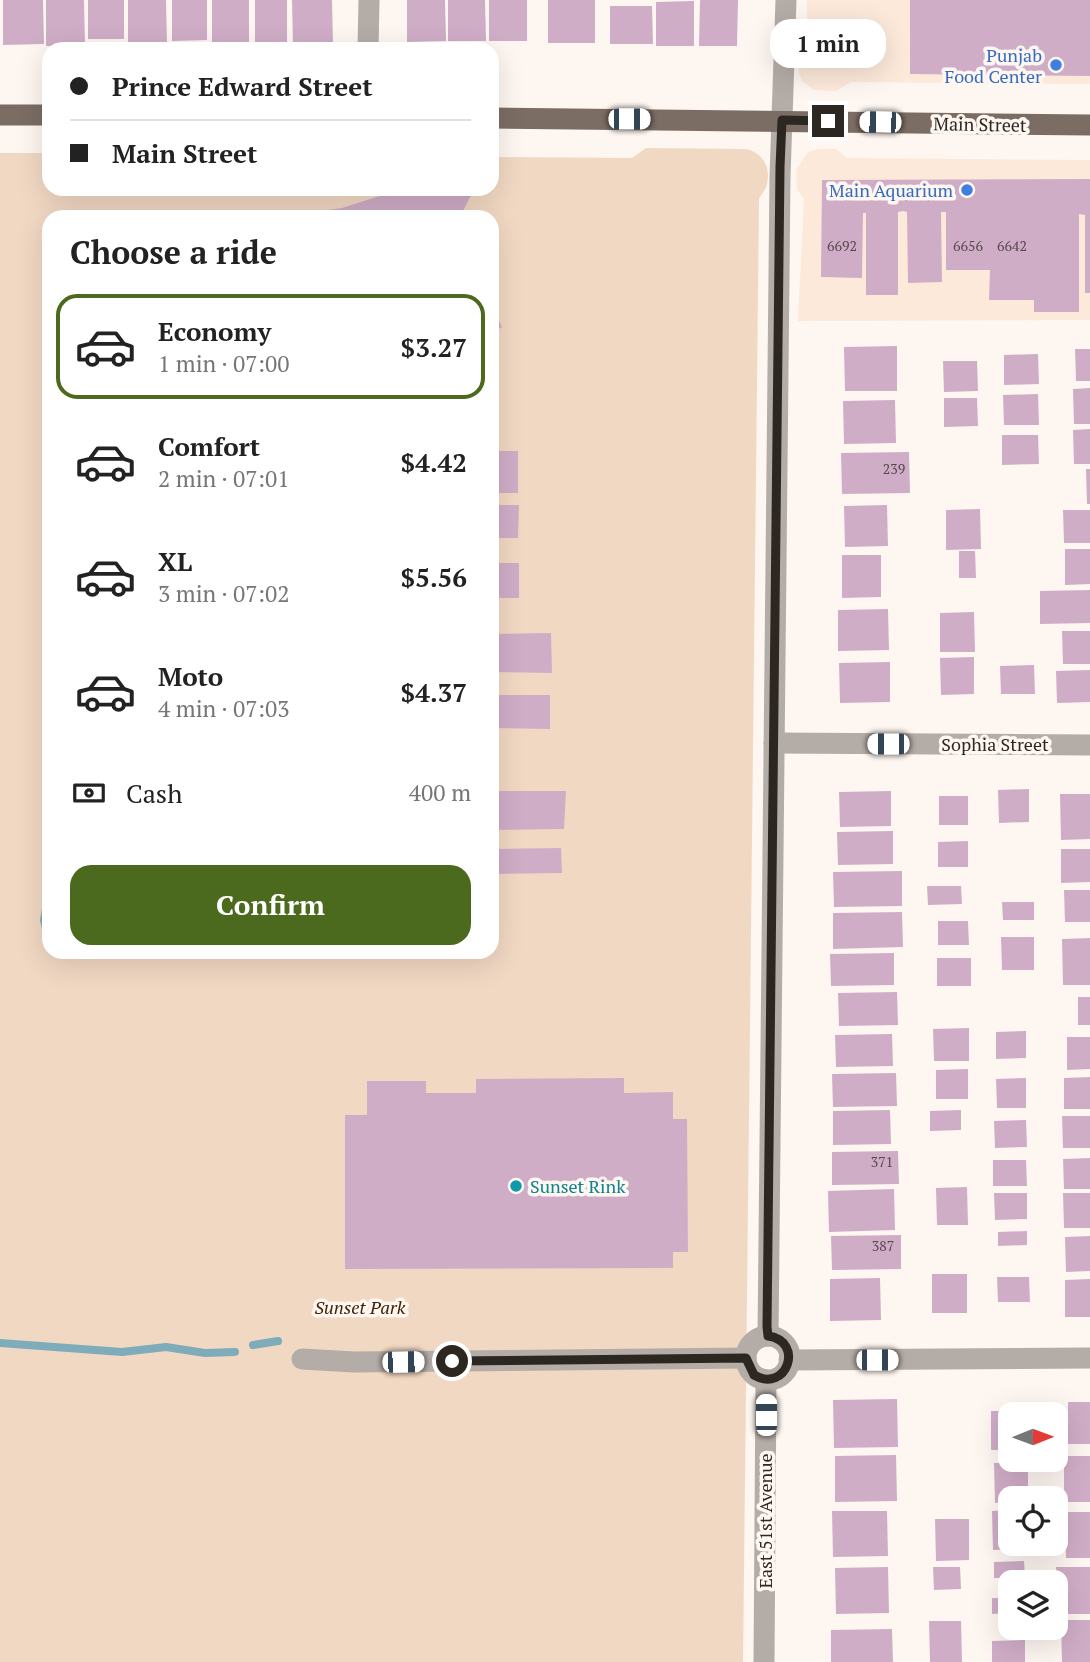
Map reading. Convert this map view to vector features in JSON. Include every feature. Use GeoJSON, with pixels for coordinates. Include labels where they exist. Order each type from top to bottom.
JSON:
{"type":"FeatureCollection","features":[{"type":"Feature","properties":{"kind":"main road"},"geometry":{"type":"LineString","coordinates":[[0,114],[42,115]]}},
{"type":"Feature","properties":{"kind":"main road","name":"Main Street"},"geometry":{"type":"LineString","coordinates":[[499,118],[1090,125]]}},
{"type":"Feature","properties":{"kind":"street"},"geometry":{"type":"LineString","coordinates":[[369,0],[369,42]]}},
{"type":"Feature","properties":{"kind":"street"},"geometry":{"type":"LineString","coordinates":[[768,1336],[782,120],[786,0]]}},
{"type":"Feature","properties":{"kind":"street","name":"Sophia Street"},"geometry":{"type":"LineString","coordinates":[[774,743],[1090,745]]}},
{"type":"Feature","properties":{"kind":"street"},"geometry":{"type":"LineString","coordinates":[[768,1336],[775,1337],[786,1346],[789,1360],[779,1377],[766,1380],[754,1375],[746,1358],[750,1345],[768,1336]]}},
{"type":"Feature","properties":{"kind":"street"},"geometry":{"type":"LineString","coordinates":[[789,1360],[1090,1357]]}},
{"type":"Feature","properties":{"kind":"street"},"geometry":{"type":"LineString","coordinates":[[302,1359],[354,1362],[746,1358]]}},
{"type":"Feature","properties":{"kind":"street","name":"East 51st Avenue"},"geometry":{"type":"LineString","coordinates":[[764,1662],[766,1380]]}},
{"type":"Feature","properties":{"kind":"shaded area"},"geometry":{"type":"Polygon","coordinates":[[[807,0],[1090,0],[1090,84],[851,82],[836,91],[814,90],[802,81],[799,73],[799,56],[807,41],[807,0]]]}},
{"type":"Feature","properties":{"kind":"shaded area"},"geometry":{"type":"Polygon","coordinates":[[[836,149],[847,158],[1090,160],[1090,320],[798,321],[804,199],[797,189],[796,170],[808,152],[836,149]]]}},
{"type":"Feature","properties":{"kind":"green space","name":"Sunset Park"},"geometry":{"type":"Polygon","coordinates":[[[646,148],[746,149],[761,157],[768,172],[766,186],[759,199],[743,1662],[0,1662],[0,153],[42,153],[42,196],[499,196],[499,157],[632,158],[646,148]]]}},
{"type":"Feature","properties":{"kind":"building"},"geometry":{"type":"Polygon","coordinates":[[[3,0],[43,0],[44,42],[3,45],[3,0]]]}},
{"type":"Feature","properties":{"kind":"building"},"geometry":{"type":"Polygon","coordinates":[[[46,0],[84,0],[85,42],[46,42],[46,0]]]}},
{"type":"Feature","properties":{"kind":"building"},"geometry":{"type":"Polygon","coordinates":[[[88,0],[124,0],[124,39],[88,39],[88,0]]]}},
{"type":"Feature","properties":{"kind":"building"},"geometry":{"type":"Polygon","coordinates":[[[128,0],[166,0],[167,42],[128,42],[128,0]]]}},
{"type":"Feature","properties":{"kind":"building"},"geometry":{"type":"Polygon","coordinates":[[[172,0],[207,0],[207,40],[172,41],[172,0]]]}},
{"type":"Feature","properties":{"kind":"building"},"geometry":{"type":"Polygon","coordinates":[[[212,0],[249,0],[249,42],[212,42],[212,0]]]}},
{"type":"Feature","properties":{"kind":"building"},"geometry":{"type":"Polygon","coordinates":[[[255,0],[287,0],[287,42],[255,42],[255,0]]]}},
{"type":"Feature","properties":{"kind":"building"},"geometry":{"type":"Polygon","coordinates":[[[292,0],[332,0],[333,42],[293,42],[292,0]]]}},
{"type":"Feature","properties":{"kind":"building"},"geometry":{"type":"Polygon","coordinates":[[[407,0],[445,0],[446,41],[407,42],[407,0]]]}},
{"type":"Feature","properties":{"kind":"building"},"geometry":{"type":"Polygon","coordinates":[[[448,0],[485,0],[486,41],[448,41],[448,0]]]}},
{"type":"Feature","properties":{"kind":"building"},"geometry":{"type":"Polygon","coordinates":[[[489,0],[527,0],[527,41],[489,41],[489,0]]]}},
{"type":"Feature","properties":{"kind":"building"},"geometry":{"type":"Polygon","coordinates":[[[548,0],[595,0],[595,43],[548,43],[548,0]]]}},
{"type":"Feature","properties":{"kind":"building"},"geometry":{"type":"Polygon","coordinates":[[[700,0],[738,0],[737,46],[699,46],[700,0]]]}},
{"type":"Feature","properties":{"kind":"building"},"geometry":{"type":"Polygon","coordinates":[[[910,0],[1090,0],[1090,76],[910,74],[910,0]]]}},
{"type":"Feature","properties":{"kind":"building"},"geometry":{"type":"Polygon","coordinates":[[[694,1],[694,46],[656,46],[656,2],[694,1]]]}},
{"type":"Feature","properties":{"kind":"building"},"geometry":{"type":"Polygon","coordinates":[[[610,6],[652,6],[653,44],[610,44],[610,6]]]}},
{"type":"Feature","properties":{"kind":"building"},"geometry":{"type":"Polygon","coordinates":[[[1090,179],[1090,293],[1085,293],[1085,215],[1079,214],[1079,312],[1034,312],[1034,300],[989,300],[990,270],[946,270],[946,212],[941,212],[942,282],[908,283],[907,212],[903,211],[898,212],[898,295],[866,295],[866,213],[863,213],[862,278],[821,277],[822,180],[1090,179]]]}},
{"type":"Feature","properties":{"kind":"building"},"geometry":{"type":"Polygon","coordinates":[[[380,196],[470,196],[464,210],[328,210],[380,196]]]}},
{"type":"Feature","properties":{"kind":"building"},"geometry":{"type":"Polygon","coordinates":[[[897,346],[897,391],[845,391],[844,347],[897,346]]]}},
{"type":"Feature","properties":{"kind":"building"},"geometry":{"type":"Polygon","coordinates":[[[1075,349],[1090,349],[1090,381],[1076,381],[1075,349]]]}},
{"type":"Feature","properties":{"kind":"building"},"geometry":{"type":"Polygon","coordinates":[[[1038,354],[1039,384],[1004,385],[1004,355],[1038,354]]]}},
{"type":"Feature","properties":{"kind":"building"},"geometry":{"type":"Polygon","coordinates":[[[943,361],[977,361],[978,391],[944,392],[943,361]]]}},
{"type":"Feature","properties":{"kind":"building"},"geometry":{"type":"Polygon","coordinates":[[[1090,388],[1090,424],[1074,424],[1073,389],[1090,388]]]}},
{"type":"Feature","properties":{"kind":"building"},"geometry":{"type":"Polygon","coordinates":[[[1038,394],[1039,425],[1004,425],[1003,395],[1038,394]]]}},
{"type":"Feature","properties":{"kind":"building"},"geometry":{"type":"Polygon","coordinates":[[[944,398],[977,398],[978,426],[944,427],[944,398]]]}},
{"type":"Feature","properties":{"kind":"building"},"geometry":{"type":"Polygon","coordinates":[[[895,400],[896,443],[844,444],[843,401],[895,400]]]}},
{"type":"Feature","properties":{"kind":"building"},"geometry":{"type":"Polygon","coordinates":[[[1090,429],[1090,464],[1074,464],[1073,430],[1090,429]]]}},
{"type":"Feature","properties":{"kind":"building"},"geometry":{"type":"Polygon","coordinates":[[[1002,435],[1038,435],[1039,464],[1002,465],[1002,435]]]}},
{"type":"Feature","properties":{"kind":"building"},"geometry":{"type":"Polygon","coordinates":[[[499,451],[518,451],[518,493],[499,493],[499,451]]]}},
{"type":"Feature","properties":{"kind":"building"},"geometry":{"type":"Polygon","coordinates":[[[909,452],[910,493],[842,494],[841,453],[909,452]]]}},
{"type":"Feature","properties":{"kind":"building"},"geometry":{"type":"Polygon","coordinates":[[[1086,469],[1090,469],[1090,504],[1087,504],[1086,469]]]}},
{"type":"Feature","properties":{"kind":"building"},"geometry":{"type":"Polygon","coordinates":[[[499,505],[519,505],[518,538],[499,538],[499,505]]]}},
{"type":"Feature","properties":{"kind":"building"},"geometry":{"type":"Polygon","coordinates":[[[887,505],[888,546],[845,547],[844,506],[887,505]]]}},
{"type":"Feature","properties":{"kind":"building"},"geometry":{"type":"Polygon","coordinates":[[[980,509],[981,549],[946,550],[946,510],[980,509]]]}},
{"type":"Feature","properties":{"kind":"building"},"geometry":{"type":"Polygon","coordinates":[[[1063,510],[1090,510],[1090,543],[1064,543],[1063,510]]]}},
{"type":"Feature","properties":{"kind":"building"},"geometry":{"type":"Polygon","coordinates":[[[1065,549],[1090,549],[1090,584],[1065,585],[1065,549]]]}},
{"type":"Feature","properties":{"kind":"building"},"geometry":{"type":"Polygon","coordinates":[[[959,551],[975,551],[976,578],[959,578],[959,551]]]}},
{"type":"Feature","properties":{"kind":"building"},"geometry":{"type":"Polygon","coordinates":[[[842,555],[881,555],[881,597],[842,598],[842,555]]]}},
{"type":"Feature","properties":{"kind":"building"},"geometry":{"type":"Polygon","coordinates":[[[499,563],[519,563],[519,598],[499,598],[499,563]]]}},
{"type":"Feature","properties":{"kind":"building"},"geometry":{"type":"Polygon","coordinates":[[[1090,590],[1090,623],[1040,624],[1040,591],[1090,590]]]}},
{"type":"Feature","properties":{"kind":"building"},"geometry":{"type":"Polygon","coordinates":[[[888,609],[889,650],[838,651],[838,610],[888,609]]]}},
{"type":"Feature","properties":{"kind":"building"},"geometry":{"type":"Polygon","coordinates":[[[974,612],[975,652],[940,652],[940,613],[974,612]]]}},
{"type":"Feature","properties":{"kind":"building"},"geometry":{"type":"Polygon","coordinates":[[[1062,631],[1090,631],[1090,664],[1063,664],[1062,631]]]}},
{"type":"Feature","properties":{"kind":"building"},"geometry":{"type":"Polygon","coordinates":[[[551,633],[552,673],[499,672],[499,634],[551,633]]]}},
{"type":"Feature","properties":{"kind":"building"},"geometry":{"type":"Polygon","coordinates":[[[974,657],[974,694],[941,695],[940,658],[974,657]]]}},
{"type":"Feature","properties":{"kind":"building"},"geometry":{"type":"Polygon","coordinates":[[[890,662],[890,702],[840,703],[839,663],[890,662]]]}},
{"type":"Feature","properties":{"kind":"building"},"geometry":{"type":"Polygon","coordinates":[[[1034,665],[1035,694],[1001,694],[1000,666],[1034,665]]]}},
{"type":"Feature","properties":{"kind":"building"},"geometry":{"type":"Polygon","coordinates":[[[1090,670],[1090,702],[1057,703],[1056,671],[1090,670]]]}},
{"type":"Feature","properties":{"kind":"building"},"geometry":{"type":"Polygon","coordinates":[[[499,695],[550,695],[550,729],[499,728],[499,695]]]}},
{"type":"Feature","properties":{"kind":"building"},"geometry":{"type":"Polygon","coordinates":[[[1029,789],[1029,822],[999,823],[998,790],[1029,789]]]}},
{"type":"Feature","properties":{"kind":"building"},"geometry":{"type":"Polygon","coordinates":[[[499,791],[566,791],[564,829],[499,830],[499,791]]]}},
{"type":"Feature","properties":{"kind":"building"},"geometry":{"type":"Polygon","coordinates":[[[891,791],[891,826],[840,827],[839,792],[891,791]]]}},
{"type":"Feature","properties":{"kind":"building"},"geometry":{"type":"Polygon","coordinates":[[[1060,794],[1090,794],[1090,839],[1061,840],[1060,794]]]}},
{"type":"Feature","properties":{"kind":"building"},"geometry":{"type":"Polygon","coordinates":[[[939,796],[968,796],[968,825],[939,825],[939,796]]]}},
{"type":"Feature","properties":{"kind":"building"},"geometry":{"type":"Polygon","coordinates":[[[893,831],[893,864],[838,865],[837,832],[893,831]]]}},
{"type":"Feature","properties":{"kind":"building"},"geometry":{"type":"Polygon","coordinates":[[[968,841],[968,867],[938,867],[938,842],[968,841]]]}},
{"type":"Feature","properties":{"kind":"building"},"geometry":{"type":"Polygon","coordinates":[[[561,848],[562,873],[499,874],[499,849],[561,848]]]}},
{"type":"Feature","properties":{"kind":"building"},"geometry":{"type":"Polygon","coordinates":[[[1061,849],[1090,849],[1090,882],[1061,883],[1061,849]]]}},
{"type":"Feature","properties":{"kind":"building"},"geometry":{"type":"Polygon","coordinates":[[[902,871],[902,906],[834,907],[833,872],[902,871]]]}},
{"type":"Feature","properties":{"kind":"building"},"geometry":{"type":"Polygon","coordinates":[[[927,886],[961,886],[962,904],[928,905],[927,886]]]}},
{"type":"Feature","properties":{"kind":"building"},"geometry":{"type":"Polygon","coordinates":[[[1064,890],[1090,890],[1090,922],[1065,922],[1064,890]]]}},
{"type":"Feature","properties":{"kind":"building"},"geometry":{"type":"Polygon","coordinates":[[[1002,902],[1034,902],[1034,920],[1003,920],[1002,902]]]}},
{"type":"Feature","properties":{"kind":"building"},"geometry":{"type":"Polygon","coordinates":[[[902,912],[903,947],[833,949],[833,913],[902,912]]]}},
{"type":"Feature","properties":{"kind":"building"},"geometry":{"type":"Polygon","coordinates":[[[938,921],[968,921],[969,945],[938,945],[938,921]]]}},
{"type":"Feature","properties":{"kind":"building"},"geometry":{"type":"Polygon","coordinates":[[[1001,937],[1034,937],[1034,970],[1002,970],[1001,937]]]}},
{"type":"Feature","properties":{"kind":"building"},"geometry":{"type":"Polygon","coordinates":[[[1090,938],[1090,985],[1063,985],[1062,939],[1090,938]]]}},
{"type":"Feature","properties":{"kind":"building"},"geometry":{"type":"Polygon","coordinates":[[[894,953],[894,985],[831,986],[830,954],[894,953]]]}},
{"type":"Feature","properties":{"kind":"building"},"geometry":{"type":"Polygon","coordinates":[[[937,958],[971,958],[971,986],[937,986],[937,958]]]}},
{"type":"Feature","properties":{"kind":"building"},"geometry":{"type":"Polygon","coordinates":[[[897,992],[898,1025],[839,1026],[838,993],[897,992]]]}},
{"type":"Feature","properties":{"kind":"building"},"geometry":{"type":"Polygon","coordinates":[[[1078,997],[1090,997],[1090,1025],[1078,1025],[1078,997]]]}},
{"type":"Feature","properties":{"kind":"building"},"geometry":{"type":"Polygon","coordinates":[[[969,1028],[969,1061],[934,1061],[933,1029],[969,1028]]]}},
{"type":"Feature","properties":{"kind":"building"},"geometry":{"type":"Polygon","coordinates":[[[1026,1031],[1026,1058],[996,1059],[996,1032],[1026,1031]]]}},
{"type":"Feature","properties":{"kind":"building"},"geometry":{"type":"Polygon","coordinates":[[[892,1034],[893,1066],[836,1067],[835,1035],[892,1034]]]}},
{"type":"Feature","properties":{"kind":"building"},"geometry":{"type":"Polygon","coordinates":[[[1067,1037],[1090,1037],[1090,1069],[1067,1070],[1067,1037]]]}},
{"type":"Feature","properties":{"kind":"building"},"geometry":{"type":"Polygon","coordinates":[[[968,1069],[968,1099],[936,1099],[936,1070],[968,1069]]]}},
{"type":"Feature","properties":{"kind":"building"},"geometry":{"type":"Polygon","coordinates":[[[896,1073],[897,1106],[833,1107],[832,1074],[896,1073]]]}},
{"type":"Feature","properties":{"kind":"building"},"geometry":{"type":"Polygon","coordinates":[[[1090,1077],[1090,1109],[1064,1109],[1064,1078],[1090,1077]]]}},
{"type":"Feature","properties":{"kind":"building","name":"Sunset Rink"},"geometry":{"type":"Polygon","coordinates":[[[624,1078],[624,1093],[673,1092],[673,1119],[687,1119],[688,1252],[673,1252],[673,1268],[345,1269],[345,1115],[367,1115],[367,1081],[426,1081],[426,1093],[476,1093],[476,1079],[624,1078]]]}},
{"type":"Feature","properties":{"kind":"building"},"geometry":{"type":"Polygon","coordinates":[[[1026,1078],[1026,1108],[997,1108],[996,1079],[1026,1078]]]}},
{"type":"Feature","properties":{"kind":"building"},"geometry":{"type":"Polygon","coordinates":[[[890,1110],[891,1144],[833,1145],[833,1111],[890,1110]]]}},
{"type":"Feature","properties":{"kind":"building"},"geometry":{"type":"Polygon","coordinates":[[[961,1110],[961,1130],[930,1131],[930,1111],[961,1110]]]}},
{"type":"Feature","properties":{"kind":"building"},"geometry":{"type":"Polygon","coordinates":[[[1062,1116],[1090,1116],[1090,1148],[1063,1148],[1062,1116]]]}},
{"type":"Feature","properties":{"kind":"building"},"geometry":{"type":"Polygon","coordinates":[[[1026,1120],[1027,1147],[995,1148],[994,1121],[1026,1120]]]}},
{"type":"Feature","properties":{"kind":"building"},"geometry":{"type":"Polygon","coordinates":[[[898,1151],[899,1184],[832,1185],[832,1152],[898,1151]]]}},
{"type":"Feature","properties":{"kind":"building"},"geometry":{"type":"Polygon","coordinates":[[[1090,1158],[1090,1189],[1064,1189],[1063,1159],[1090,1158]]]}},
{"type":"Feature","properties":{"kind":"building"},"geometry":{"type":"Polygon","coordinates":[[[993,1160],[1026,1160],[1027,1186],[993,1186],[993,1160]]]}},
{"type":"Feature","properties":{"kind":"building"},"geometry":{"type":"Polygon","coordinates":[[[967,1187],[968,1225],[937,1225],[936,1188],[967,1187]]]}},
{"type":"Feature","properties":{"kind":"building"},"geometry":{"type":"Polygon","coordinates":[[[894,1189],[895,1230],[829,1232],[828,1191],[894,1189]]]}},
{"type":"Feature","properties":{"kind":"building"},"geometry":{"type":"Polygon","coordinates":[[[994,1193],[1027,1193],[1027,1219],[995,1220],[994,1193]]]}},
{"type":"Feature","properties":{"kind":"building"},"geometry":{"type":"Polygon","coordinates":[[[1063,1193],[1090,1193],[1090,1228],[1064,1228],[1063,1193]]]}},
{"type":"Feature","properties":{"kind":"building"},"geometry":{"type":"Polygon","coordinates":[[[1027,1231],[1027,1245],[998,1246],[998,1232],[1027,1231]]]}},
{"type":"Feature","properties":{"kind":"building"},"geometry":{"type":"Polygon","coordinates":[[[901,1235],[901,1269],[832,1270],[831,1236],[901,1235]]]}},
{"type":"Feature","properties":{"kind":"building"},"geometry":{"type":"Polygon","coordinates":[[[1090,1236],[1090,1271],[1066,1272],[1065,1237],[1090,1236]]]}},
{"type":"Feature","properties":{"kind":"building"},"geometry":{"type":"Polygon","coordinates":[[[932,1274],[967,1274],[967,1313],[932,1313],[932,1274]]]}},
{"type":"Feature","properties":{"kind":"building"},"geometry":{"type":"Polygon","coordinates":[[[997,1277],[1029,1277],[1030,1302],[998,1302],[997,1277]]]}},
{"type":"Feature","properties":{"kind":"building"},"geometry":{"type":"Polygon","coordinates":[[[880,1278],[881,1320],[830,1321],[830,1279],[880,1278]]]}},
{"type":"Feature","properties":{"kind":"building"},"geometry":{"type":"Polygon","coordinates":[[[1090,1279],[1090,1317],[1065,1317],[1065,1280],[1090,1279]]]}},
{"type":"Feature","properties":{"kind":"building"},"geometry":{"type":"Polygon","coordinates":[[[897,1399],[898,1447],[834,1448],[833,1400],[897,1399]]]}},
{"type":"Feature","properties":{"kind":"building"},"geometry":{"type":"Polygon","coordinates":[[[1068,1402],[1090,1402],[1090,1444],[1068,1444],[1068,1402]]]}},
{"type":"Feature","properties":{"kind":"building"},"geometry":{"type":"Polygon","coordinates":[[[991,1411],[998,1411],[998,1450],[991,1450],[991,1411]]]}},
{"type":"Feature","properties":{"kind":"building"},"geometry":{"type":"Polygon","coordinates":[[[896,1455],[897,1501],[835,1502],[835,1456],[896,1455]]]}},
{"type":"Feature","properties":{"kind":"building"},"geometry":{"type":"Polygon","coordinates":[[[1068,1456],[1090,1456],[1090,1502],[1068,1502],[1068,1486],[1064,1486],[1064,1472],[1068,1472],[1068,1456]]]}},
{"type":"Feature","properties":{"kind":"building"},"geometry":{"type":"Polygon","coordinates":[[[994,1463],[998,1463],[998,1472],[1028,1472],[1028,1486],[998,1486],[998,1503],[995,1503],[994,1463]]]}},
{"type":"Feature","properties":{"kind":"building"},"geometry":{"type":"Polygon","coordinates":[[[832,1511],[887,1511],[888,1556],[833,1557],[832,1511]]]}},
{"type":"Feature","properties":{"kind":"building"},"geometry":{"type":"Polygon","coordinates":[[[992,1511],[998,1511],[998,1550],[993,1550],[992,1511]]]}},
{"type":"Feature","properties":{"kind":"building"},"geometry":{"type":"Polygon","coordinates":[[[1068,1512],[1090,1512],[1090,1558],[1066,1558],[1068,1512]]]}},
{"type":"Feature","properties":{"kind":"building"},"geometry":{"type":"Polygon","coordinates":[[[935,1519],[969,1519],[969,1560],[936,1561],[935,1519]]]}},
{"type":"Feature","properties":{"kind":"building"},"geometry":{"type":"Polygon","coordinates":[[[1024,1561],[1025,1570],[998,1570],[998,1578],[994,1578],[994,1562],[1024,1561]]]}},
{"type":"Feature","properties":{"kind":"building"},"geometry":{"type":"Polygon","coordinates":[[[888,1567],[889,1613],[836,1614],[835,1568],[888,1567]]]}},
{"type":"Feature","properties":{"kind":"building"},"geometry":{"type":"Polygon","coordinates":[[[933,1567],[960,1567],[961,1589],[934,1590],[933,1567]]]}},
{"type":"Feature","properties":{"kind":"building"},"geometry":{"type":"Polygon","coordinates":[[[1056,1567],[1090,1567],[1090,1614],[1068,1614],[1068,1570],[1056,1570],[1056,1567]]]}},
{"type":"Feature","properties":{"kind":"building"},"geometry":{"type":"Polygon","coordinates":[[[992,1598],[998,1598],[998,1614],[992,1614],[992,1598]]]}},
{"type":"Feature","properties":{"kind":"building"},"geometry":{"type":"Polygon","coordinates":[[[1068,1620],[1090,1620],[1090,1662],[1062,1662],[1061,1640],[1068,1640],[1068,1620]]]}},
{"type":"Feature","properties":{"kind":"building"},"geometry":{"type":"Polygon","coordinates":[[[929,1621],[961,1621],[962,1662],[930,1662],[929,1621]]]}},
{"type":"Feature","properties":{"kind":"building"},"geometry":{"type":"Polygon","coordinates":[[[892,1629],[893,1662],[831,1662],[831,1630],[892,1629]]]}},
{"type":"Feature","properties":{"kind":"building"},"geometry":{"type":"Polygon","coordinates":[[[1025,1640],[1025,1662],[992,1662],[992,1641],[1025,1640]]]}},
{"type":"Feature","properties":{"kind":"waterway"},"geometry":{"type":"LineString","coordinates":[[253,1345],[278,1341]]}},
{"type":"Feature","properties":{"kind":"waterway"},"geometry":{"type":"LineString","coordinates":[[0,1343],[122,1352],[166,1347],[205,1353],[235,1352]]}},
{"type":"Feature","properties":{"kind":"place","name":"Punjab Food Center"},"geometry":{"type":"Point","coordinates":[1056,65]}},
{"type":"Feature","properties":{"kind":"place","name":"Main Aquarium"},"geometry":{"type":"Point","coordinates":[967,190]}},
{"type":"Feature","properties":{"kind":"place","name":"Sunset Rink"},"geometry":{"type":"Point","coordinates":[516,1186]}},
{"type":"Feature","properties":{"kind":"route"},"geometry":{"type":"LineString","coordinates":[[452,1361],[746,1358],[754,1375],[766,1380],[779,1377],[788,1367],[789,1353],[786,1346],[781,1340],[768,1336],[767,1327],[780,167],[782,120],[828,121]]}}]}
